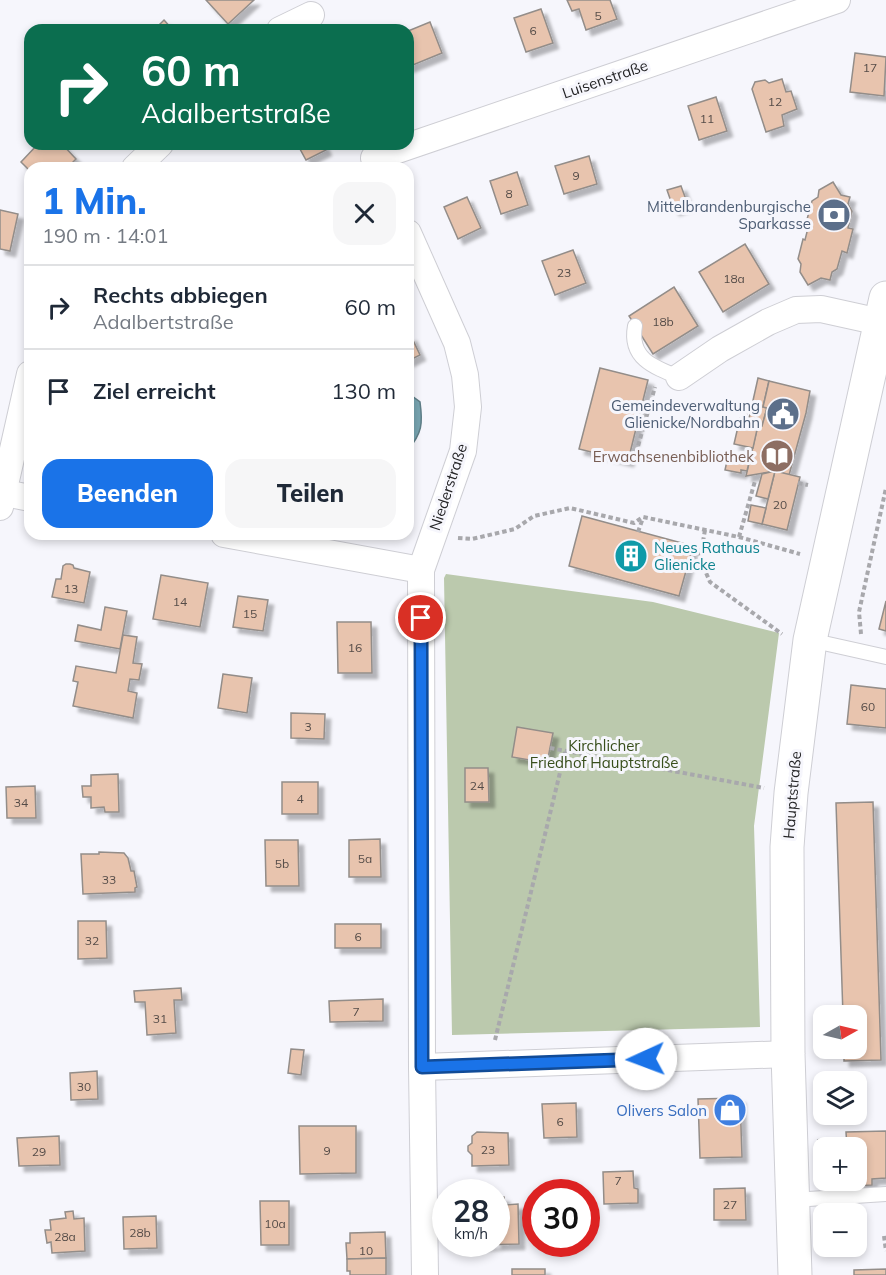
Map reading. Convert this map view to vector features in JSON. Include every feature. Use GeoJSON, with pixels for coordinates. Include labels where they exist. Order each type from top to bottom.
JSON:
{"type":"FeatureCollection","features":[{"type":"Feature","properties":{"kind":"street","name":"Luisenstraße"},"geometry":{"type":"LineString","coordinates":[[414,143],[807,5],[837,0]]}},
{"type":"Feature","properties":{"kind":"street"},"geometry":{"type":"LineString","coordinates":[[292,24],[311,15]]}},
{"type":"Feature","properties":{"kind":"street"},"geometry":{"type":"LineString","coordinates":[[141,162],[154,150]]}},
{"type":"Feature","properties":{"kind":"street","name":"Luisenstraße"},"geometry":{"type":"LineString","coordinates":[[373,157],[393,150]]}},
{"type":"Feature","properties":{"kind":"street","name":"Niederstraße"},"geometry":{"type":"LineString","coordinates":[[414,246],[457,343],[465,375],[468,407],[463,451],[421,570],[422,1067],[425,1275]]}},
{"type":"Feature","properties":{"kind":"street","name":"Hauptstraße"},"geometry":{"type":"LineString","coordinates":[[670,381],[739,338],[796,310],[883,310],[798,639],[787,847],[788,1054],[795,1275]]}},
{"type":"Feature","properties":{"kind":"street"},"geometry":{"type":"LineString","coordinates":[[24,399],[1,497],[24,498]]}},
{"type":"Feature","properties":{"kind":"street"},"geometry":{"type":"LineString","coordinates":[[257,540],[421,570]]}},
{"type":"Feature","properties":{"kind":"street"},"geometry":{"type":"LineString","coordinates":[[422,1067],[788,1054]]}},
{"type":"Feature","properties":{"kind":"lane"},"geometry":{"type":"LineString","coordinates":[[635,326],[633,337],[636,350],[670,381]]}},
{"type":"Feature","properties":{"kind":"lane"},"geometry":{"type":"LineString","coordinates":[[798,639],[886,657]]}},
{"type":"Feature","properties":{"kind":"lane"},"geometry":{"type":"LineString","coordinates":[[793,1200],[886,1194]]}},
{"type":"Feature","properties":{"kind":"path"},"geometry":{"type":"LineString","coordinates":[[634,460],[655,387],[670,381]]}},
{"type":"Feature","properties":{"kind":"path"},"geometry":{"type":"LineString","coordinates":[[707,404],[750,414]]}},
{"type":"Feature","properties":{"kind":"path"},"geometry":{"type":"LineString","coordinates":[[739,537],[755,481]]}},
{"type":"Feature","properties":{"kind":"path"},"geometry":{"type":"LineString","coordinates":[[798,483],[808,485]]}},
{"type":"Feature","properties":{"kind":"path"},"geometry":{"type":"LineString","coordinates":[[861,634],[859,612],[886,488]]}},
{"type":"Feature","properties":{"kind":"path"},"geometry":{"type":"LineString","coordinates":[[878,492],[885,494]]}},
{"type":"Feature","properties":{"kind":"path"},"geometry":{"type":"LineString","coordinates":[[434,530],[472,539],[515,529],[534,516],[570,508],[634,523],[643,517],[678,522],[800,554]]}},
{"type":"Feature","properties":{"kind":"path"},"geometry":{"type":"LineString","coordinates":[[638,532],[643,517]]}},
{"type":"Feature","properties":{"kind":"path"},"geometry":{"type":"LineString","coordinates":[[705,530],[700,560],[710,582],[798,639]]}},
{"type":"Feature","properties":{"kind":"path"},"geometry":{"type":"LineString","coordinates":[[550,748],[759,787]]}},
{"type":"Feature","properties":{"kind":"path"},"geometry":{"type":"LineString","coordinates":[[490,1064],[565,752]]}},
{"type":"Feature","properties":{"kind":"path"},"geometry":{"type":"LineString","coordinates":[[884,1236],[886,1251]]}},
{"type":"Feature","properties":{"kind":"green space","name":"Kirchlicher Friedhof Hauptstraße"},"geometry":{"type":"Polygon","coordinates":[[[446,574],[653,602],[779,633],[754,826],[760,1027],[452,1035],[444,578],[446,574]]]}},
{"type":"Feature","properties":{"kind":"water"},"geometry":{"type":"Polygon","coordinates":[[[414,398],[420,402],[421,416],[419,433],[414,441],[414,398]]]}},
{"type":"Feature","properties":{"kind":"building"},"geometry":{"type":"Polygon","coordinates":[[[206,0],[254,0],[228,24],[206,0]]]}},
{"type":"Feature","properties":{"kind":"building"},"geometry":{"type":"Polygon","coordinates":[[[567,0],[610,0],[617,19],[586,30],[579,9],[572,11],[567,0]]]}},
{"type":"Feature","properties":{"kind":"building"},"geometry":{"type":"Polygon","coordinates":[[[541,9],[553,43],[526,52],[514,18],[541,9]]]}},
{"type":"Feature","properties":{"kind":"building"},"geometry":{"type":"Polygon","coordinates":[[[430,22],[442,53],[414,65],[414,29],[430,22]]]}},
{"type":"Feature","properties":{"kind":"building"},"geometry":{"type":"Polygon","coordinates":[[[855,53],[886,57],[884,96],[850,92],[855,53]]]}},
{"type":"Feature","properties":{"kind":"building"},"geometry":{"type":"Polygon","coordinates":[[[782,79],[786,92],[791,91],[797,109],[782,115],[784,126],[766,132],[752,89],[755,82],[765,80],[769,83],[782,79]]]}},
{"type":"Feature","properties":{"kind":"building"},"geometry":{"type":"Polygon","coordinates":[[[716,97],[727,131],[699,140],[688,106],[716,97]]]}},
{"type":"Feature","properties":{"kind":"building"},"geometry":{"type":"Polygon","coordinates":[[[32,150],[68,150],[76,159],[73,162],[24,162],[24,165],[21,162],[32,150]]]}},
{"type":"Feature","properties":{"kind":"building"},"geometry":{"type":"Polygon","coordinates":[[[301,150],[326,150],[306,160],[301,150]]]}},
{"type":"Feature","properties":{"kind":"building"},"geometry":{"type":"Polygon","coordinates":[[[589,156],[597,184],[564,194],[555,166],[589,156]]]}},
{"type":"Feature","properties":{"kind":"building"},"geometry":{"type":"Polygon","coordinates":[[[517,172],[528,205],[501,214],[490,181],[517,172]]]}},
{"type":"Feature","properties":{"kind":"building"},"geometry":{"type":"Polygon","coordinates":[[[833,182],[841,195],[850,197],[848,204],[852,211],[848,228],[853,229],[847,253],[842,251],[837,269],[832,272],[830,280],[821,278],[808,285],[800,272],[801,264],[798,259],[809,224],[806,223],[812,201],[818,197],[819,190],[833,182]]]}},
{"type":"Feature","properties":{"kind":"building"},"geometry":{"type":"Polygon","coordinates":[[[681,186],[688,205],[674,210],[667,190],[681,186]]]}},
{"type":"Feature","properties":{"kind":"building"},"geometry":{"type":"Polygon","coordinates":[[[467,197],[481,228],[458,239],[444,207],[467,197]]]}},
{"type":"Feature","properties":{"kind":"building"},"geometry":{"type":"Polygon","coordinates":[[[0,210],[18,214],[10,251],[0,249],[0,210]]]}},
{"type":"Feature","properties":{"kind":"building"},"geometry":{"type":"Polygon","coordinates":[[[745,244],[769,284],[723,312],[699,272],[745,244]]]}},
{"type":"Feature","properties":{"kind":"building"},"geometry":{"type":"Polygon","coordinates":[[[573,250],[586,283],[555,295],[542,261],[573,250]]]}},
{"type":"Feature","properties":{"kind":"building"},"geometry":{"type":"Polygon","coordinates":[[[674,287],[698,326],[653,354],[629,316],[674,287]]]}},
{"type":"Feature","properties":{"kind":"building"},"geometry":{"type":"Polygon","coordinates":[[[414,342],[420,355],[414,358],[414,342]]]}},
{"type":"Feature","properties":{"kind":"building"},"geometry":{"type":"Polygon","coordinates":[[[600,368],[648,380],[628,461],[579,449],[600,368]]]}},
{"type":"Feature","properties":{"kind":"building"},"geometry":{"type":"Polygon","coordinates":[[[758,378],[769,381],[763,407],[767,408],[762,426],[748,423],[758,378]]]}},
{"type":"Feature","properties":{"kind":"building"},"geometry":{"type":"Polygon","coordinates":[[[769,381],[810,391],[806,413],[789,475],[775,471],[746,476],[758,425],[762,426],[767,408],[763,407],[769,381]]]}},
{"type":"Feature","properties":{"kind":"building"},"geometry":{"type":"Polygon","coordinates":[[[740,418],[758,425],[753,448],[734,444],[740,418]]]}},
{"type":"Feature","properties":{"kind":"building"},"geometry":{"type":"Polygon","coordinates":[[[729,452],[750,458],[747,471],[741,470],[741,473],[725,470],[729,452]]]}},
{"type":"Feature","properties":{"kind":"building"},"geometry":{"type":"Polygon","coordinates":[[[775,471],[800,477],[787,530],[762,524],[775,471]]]}},
{"type":"Feature","properties":{"kind":"building"},"geometry":{"type":"Polygon","coordinates":[[[775,471],[768,499],[756,496],[762,474],[775,471]]]}},
{"type":"Feature","properties":{"kind":"building"},"geometry":{"type":"Polygon","coordinates":[[[751,505],[766,508],[762,524],[748,521],[751,505]]]}},
{"type":"Feature","properties":{"kind":"building","name":"Neues Rathaus Glienicke"},"geometry":{"type":"Polygon","coordinates":[[[582,516],[693,546],[679,596],[569,566],[582,516]]]}},
{"type":"Feature","properties":{"kind":"building"},"geometry":{"type":"Polygon","coordinates":[[[66,564],[90,572],[84,603],[52,597],[56,579],[61,579],[63,566],[66,564]]]}},
{"type":"Feature","properties":{"kind":"building"},"geometry":{"type":"Polygon","coordinates":[[[161,575],[208,583],[200,627],[153,619],[161,575]]]}},
{"type":"Feature","properties":{"kind":"building"},"geometry":{"type":"Polygon","coordinates":[[[238,596],[268,600],[263,631],[233,627],[238,596]]]}},
{"type":"Feature","properties":{"kind":"building"},"geometry":{"type":"Polygon","coordinates":[[[886,601],[886,631],[879,629],[886,601]]]}},
{"type":"Feature","properties":{"kind":"building"},"geometry":{"type":"Polygon","coordinates":[[[105,607],[127,611],[120,649],[75,641],[78,625],[101,630],[105,607]]]}},
{"type":"Feature","properties":{"kind":"building"},"geometry":{"type":"Polygon","coordinates":[[[337,622],[371,622],[372,673],[338,673],[337,622]]]}},
{"type":"Feature","properties":{"kind":"building"},"geometry":{"type":"Polygon","coordinates":[[[123,635],[137,637],[133,663],[142,664],[139,680],[130,679],[128,691],[137,693],[133,718],[73,706],[78,682],[73,681],[76,666],[116,673],[123,635]]]}},
{"type":"Feature","properties":{"kind":"building"},"geometry":{"type":"Polygon","coordinates":[[[223,674],[252,678],[247,713],[218,708],[223,674]]]}},
{"type":"Feature","properties":{"kind":"building"},"geometry":{"type":"Polygon","coordinates":[[[851,685],[886,689],[886,728],[847,724],[851,685]]]}},
{"type":"Feature","properties":{"kind":"building"},"geometry":{"type":"Polygon","coordinates":[[[291,713],[325,714],[324,739],[291,738],[291,713]]]}},
{"type":"Feature","properties":{"kind":"building"},"geometry":{"type":"Polygon","coordinates":[[[517,727],[553,733],[547,763],[512,757],[517,727]]]}},
{"type":"Feature","properties":{"kind":"building"},"geometry":{"type":"Polygon","coordinates":[[[465,768],[488,768],[489,802],[465,802],[465,768]]]}},
{"type":"Feature","properties":{"kind":"building"},"geometry":{"type":"Polygon","coordinates":[[[118,774],[119,812],[105,812],[104,807],[91,808],[91,797],[83,797],[82,786],[91,786],[91,775],[118,774]]]}},
{"type":"Feature","properties":{"kind":"building"},"geometry":{"type":"Polygon","coordinates":[[[282,782],[318,782],[318,814],[282,814],[282,782]]]}},
{"type":"Feature","properties":{"kind":"building"},"geometry":{"type":"Polygon","coordinates":[[[35,786],[36,818],[7,818],[6,787],[35,786]]]}},
{"type":"Feature","properties":{"kind":"building"},"geometry":{"type":"Polygon","coordinates":[[[873,802],[881,1060],[844,1061],[844,1059],[867,1059],[867,1005],[843,1005],[836,803],[873,802]]]}},
{"type":"Feature","properties":{"kind":"building"},"geometry":{"type":"Polygon","coordinates":[[[380,839],[381,877],[349,877],[349,840],[380,839]]]}},
{"type":"Feature","properties":{"kind":"building"},"geometry":{"type":"Polygon","coordinates":[[[265,840],[298,840],[299,886],[266,886],[265,840]]]}},
{"type":"Feature","properties":{"kind":"building"},"geometry":{"type":"Polygon","coordinates":[[[99,852],[124,853],[128,858],[131,871],[134,871],[137,887],[135,892],[83,894],[81,854],[99,854],[99,852]]]}},
{"type":"Feature","properties":{"kind":"building"},"geometry":{"type":"Polygon","coordinates":[[[78,921],[106,921],[107,958],[78,959],[78,921]]]}},
{"type":"Feature","properties":{"kind":"building"},"geometry":{"type":"Polygon","coordinates":[[[335,924],[381,924],[381,948],[335,948],[335,924]]]}},
{"type":"Feature","properties":{"kind":"building"},"geometry":{"type":"Polygon","coordinates":[[[181,988],[182,1000],[174,1000],[176,1033],[147,1035],[145,1002],[135,1002],[134,991],[181,988]]]}},
{"type":"Feature","properties":{"kind":"building"},"geometry":{"type":"Polygon","coordinates":[[[383,999],[383,1021],[330,1022],[329,1001],[383,999]]]}},
{"type":"Feature","properties":{"kind":"building"},"geometry":{"type":"Polygon","coordinates":[[[291,1049],[304,1050],[301,1075],[288,1073],[291,1049]]]}},
{"type":"Feature","properties":{"kind":"building"},"geometry":{"type":"Polygon","coordinates":[[[97,1071],[98,1099],[71,1100],[70,1073],[97,1071]]]}},
{"type":"Feature","properties":{"kind":"building"},"geometry":{"type":"Polygon","coordinates":[[[740,1098],[742,1157],[700,1158],[698,1099],[740,1098]]]}},
{"type":"Feature","properties":{"kind":"building"},"geometry":{"type":"Polygon","coordinates":[[[576,1103],[577,1137],[544,1138],[542,1104],[576,1103]]]}},
{"type":"Feature","properties":{"kind":"building"},"geometry":{"type":"Polygon","coordinates":[[[299,1126],[356,1126],[356,1173],[300,1174],[299,1126]]]}},
{"type":"Feature","properties":{"kind":"building"},"geometry":{"type":"Polygon","coordinates":[[[886,1131],[886,1178],[872,1179],[872,1185],[867,1185],[867,1137],[846,1137],[846,1132],[886,1131]]]}},
{"type":"Feature","properties":{"kind":"building"},"geometry":{"type":"Polygon","coordinates":[[[477,1132],[508,1133],[509,1165],[472,1166],[472,1155],[468,1151],[468,1146],[472,1143],[472,1136],[477,1132]]]}},
{"type":"Feature","properties":{"kind":"building"},"geometry":{"type":"Polygon","coordinates":[[[59,1136],[60,1165],[19,1166],[17,1138],[59,1136]]]}},
{"type":"Feature","properties":{"kind":"building"},"geometry":{"type":"Polygon","coordinates":[[[633,1171],[634,1188],[638,1189],[638,1203],[604,1204],[603,1172],[633,1171]]]}},
{"type":"Feature","properties":{"kind":"building"},"geometry":{"type":"Polygon","coordinates":[[[745,1188],[746,1220],[714,1220],[714,1189],[745,1188]]]}},
{"type":"Feature","properties":{"kind":"building"},"geometry":{"type":"Polygon","coordinates":[[[260,1201],[289,1201],[289,1245],[261,1245],[260,1201]]]}},
{"type":"Feature","properties":{"kind":"building"},"geometry":{"type":"Polygon","coordinates":[[[518,1204],[519,1244],[510,1244],[510,1205],[518,1204]]]}},
{"type":"Feature","properties":{"kind":"building"},"geometry":{"type":"Polygon","coordinates":[[[73,1211],[74,1219],[84,1218],[85,1251],[52,1253],[51,1242],[47,1243],[45,1230],[51,1230],[50,1220],[66,1218],[65,1212],[73,1211]]]}},
{"type":"Feature","properties":{"kind":"building"},"geometry":{"type":"Polygon","coordinates":[[[156,1216],[157,1248],[124,1249],[123,1217],[156,1216]]]}},
{"type":"Feature","properties":{"kind":"building"},"geometry":{"type":"Polygon","coordinates":[[[385,1232],[386,1258],[347,1259],[346,1243],[350,1243],[350,1233],[385,1232]]]}},
{"type":"Feature","properties":{"kind":"building"},"geometry":{"type":"Polygon","coordinates":[[[386,1258],[386,1275],[350,1275],[350,1271],[347,1271],[347,1259],[386,1258]]]}},
{"type":"Feature","properties":{"kind":"building"},"geometry":{"type":"Polygon","coordinates":[[[512,1269],[545,1269],[545,1275],[512,1275],[512,1269]]]}},
{"type":"Feature","properties":{"kind":"building"},"geometry":{"type":"Polygon","coordinates":[[[886,1269],[886,1275],[854,1275],[854,1270],[886,1269]]]}},
{"type":"Feature","properties":{"kind":"place","name":"Mittelbrandenburgische Sparkasse"},"geometry":{"type":"Point","coordinates":[834,215]}},
{"type":"Feature","properties":{"kind":"place","name":"Gemeindeverwaltung Glienicke/Nordbahn"},"geometry":{"type":"Point","coordinates":[783,414]}},
{"type":"Feature","properties":{"kind":"place","name":"Erwachsenenbibliothek"},"geometry":{"type":"Point","coordinates":[777,456]}},
{"type":"Feature","properties":{"kind":"place","name":"Neues Rathaus Glienicke"},"geometry":{"type":"Point","coordinates":[631,556]}},
{"type":"Feature","properties":{"kind":"place","name":"Olivers Salon"},"geometry":{"type":"Point","coordinates":[730,1110]}},
{"type":"Feature","properties":{"kind":"route"},"geometry":{"type":"LineString","coordinates":[[421,618],[422,1067],[646,1059]]}}]}
